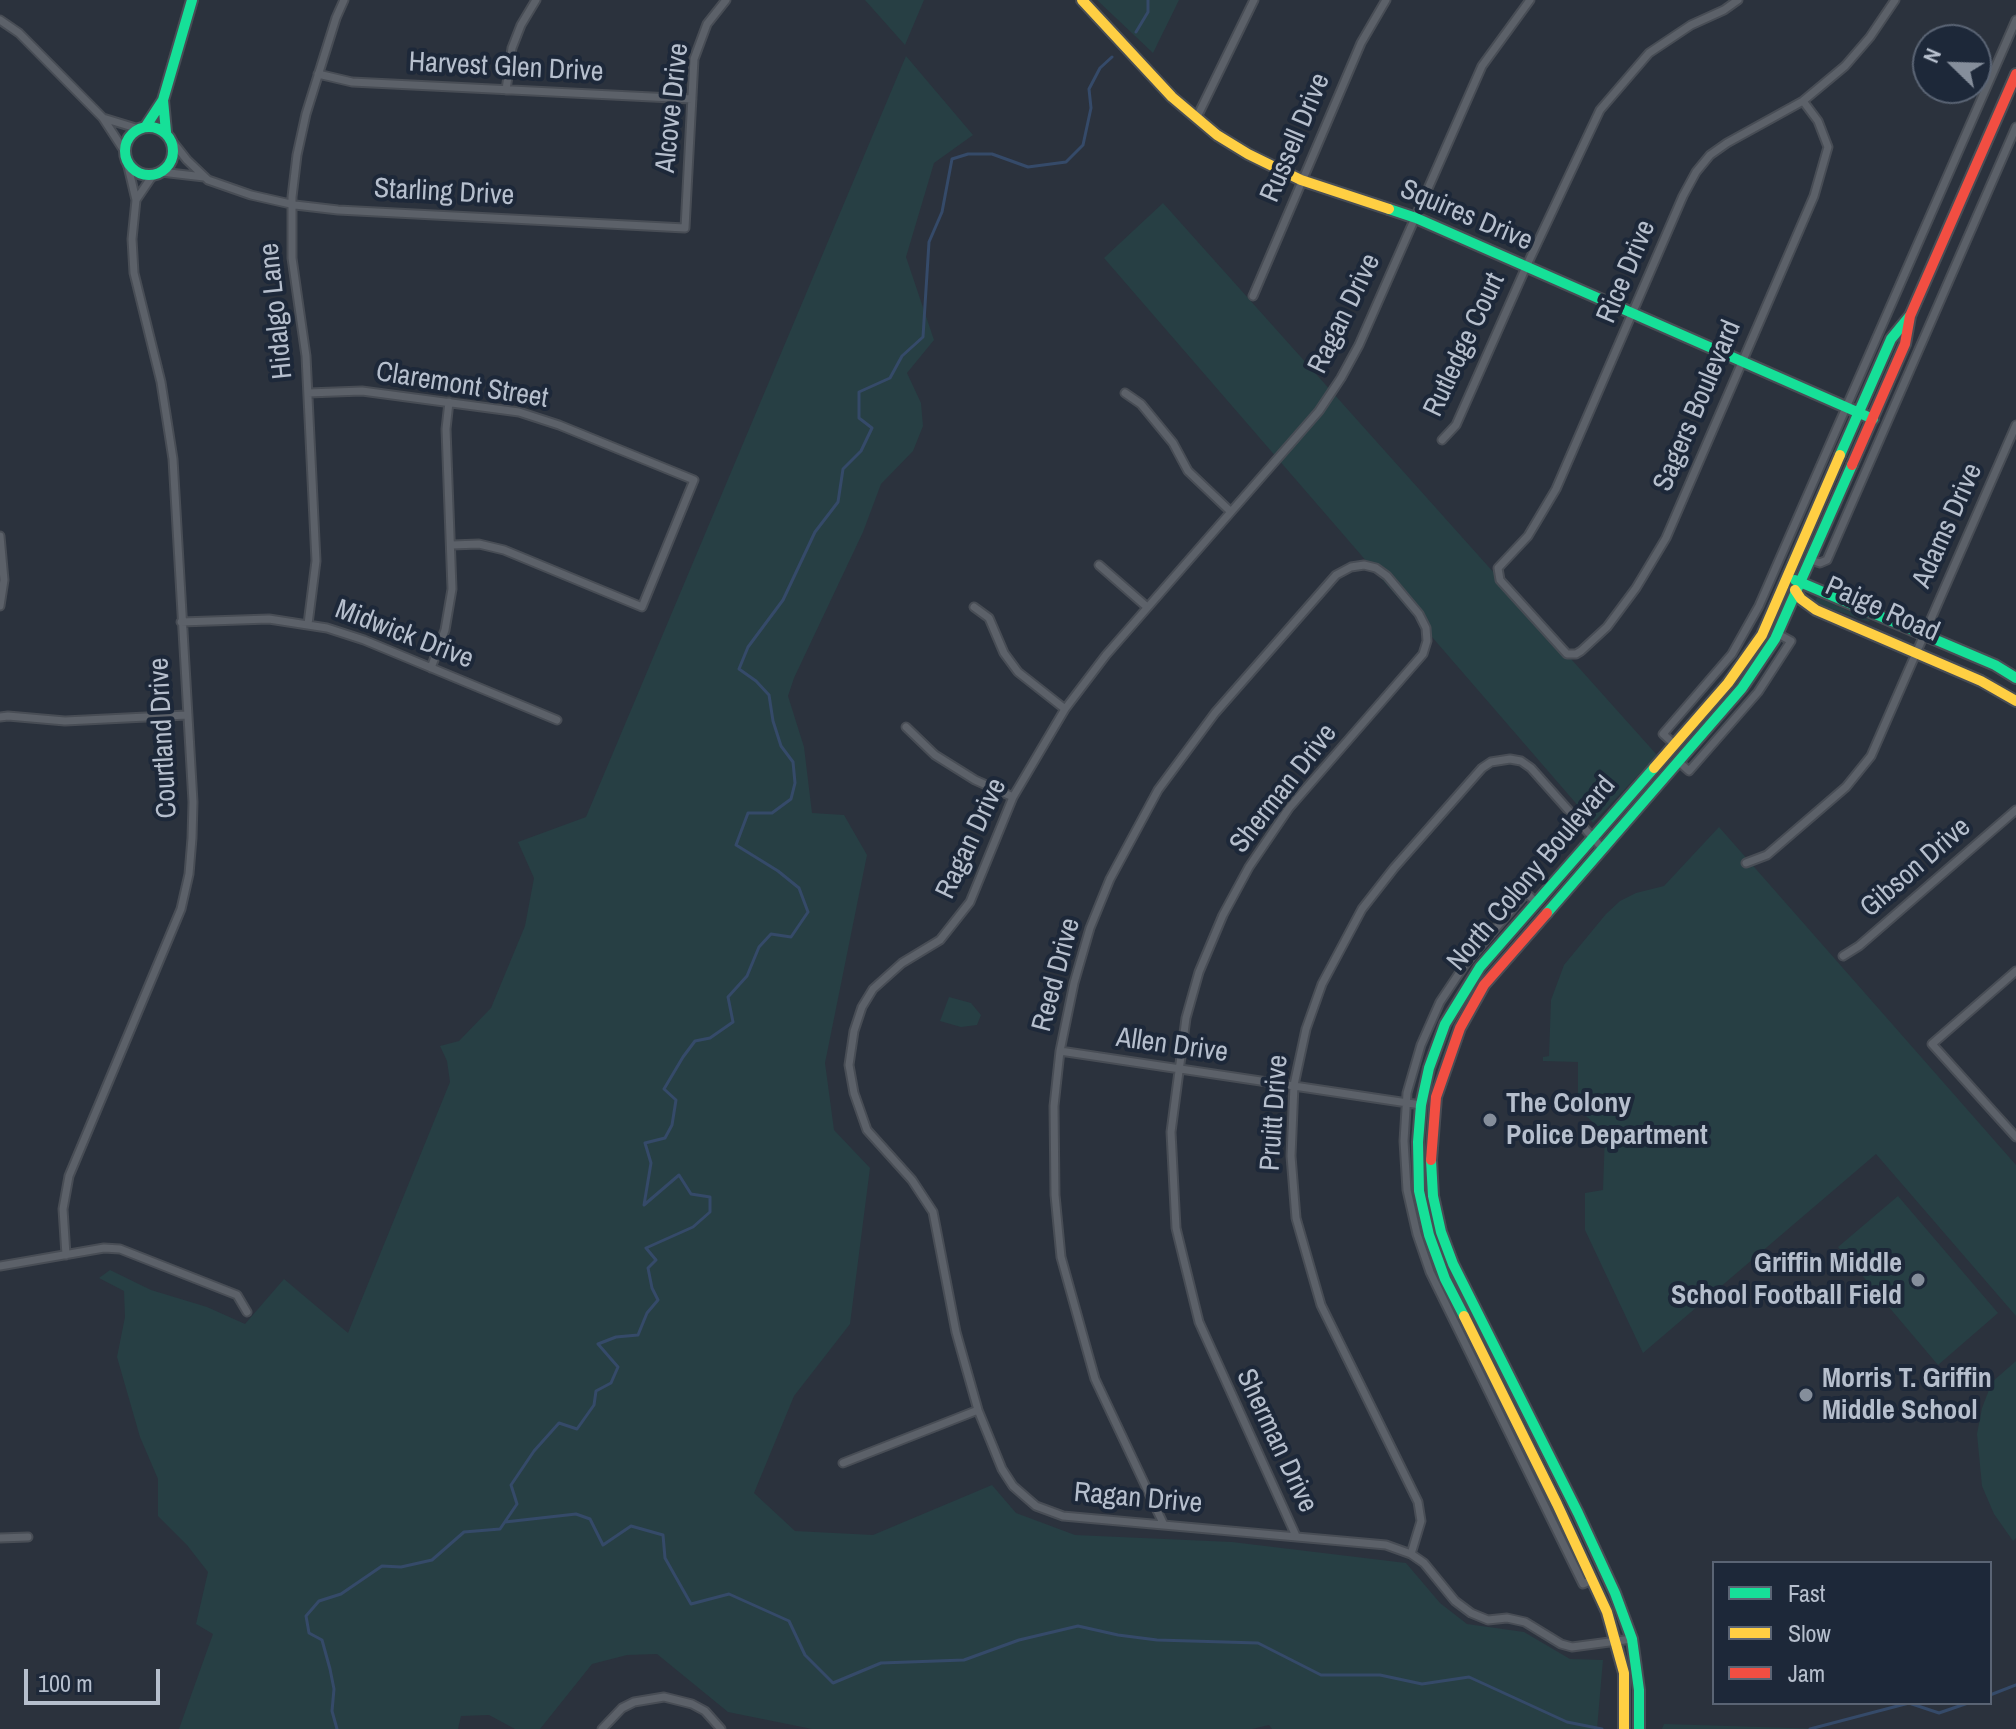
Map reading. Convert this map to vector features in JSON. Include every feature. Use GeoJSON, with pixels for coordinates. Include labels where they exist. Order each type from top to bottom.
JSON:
{"type":"FeatureCollection","features":[{"type":"Feature","properties":{"kind":"main road"},"geometry":{"type":"LineString","coordinates":[[163,100],[173,155],[167,168],[157,174],[140,173],[126,155],[128,138],[142,127],[163,100],[192,0]]}},
{"type":"Feature","properties":{"kind":"main road","name":"Squires Drive"},"geometry":{"type":"LineString","coordinates":[[1082,0],[1172,97],[1196,119],[1248,154],[1301,180],[1416,218],[1873,419]]}},
{"type":"Feature","properties":{"kind":"main road","name":"North Colony Boulevard"},"geometry":{"type":"LineString","coordinates":[[1639,1729],[1639,1690],[1632,1639],[1615,1593],[1453,1264],[1441,1232],[1433,1196],[1431,1160],[1435,1109],[1443,1071],[1476,997],[1742,688],[1778,634],[1905,344],[1910,316],[2016,74]]}},
{"type":"Feature","properties":{"kind":"main road"},"geometry":{"type":"LineString","coordinates":[[142,127],[153,126],[169,136]]}},
{"type":"Feature","properties":{"kind":"main road","name":"North Colony Boulevard"},"geometry":{"type":"LineString","coordinates":[[1624,1729],[1624,1673],[1617,1642],[1592,1580],[1445,1279],[1429,1235],[1419,1191],[1421,1105],[1429,1068],[1445,1024],[1467,984],[1751,652],[1789,577],[1891,339],[1910,316]]}},
{"type":"Feature","properties":{"kind":"main road","name":"Paige Road"},"geometry":{"type":"LineString","coordinates":[[1789,577],[1816,610],[1917,652],[2015,699]]}},
{"type":"Feature","properties":{"kind":"main road","name":"Paige Road"},"geometry":{"type":"LineString","coordinates":[[1799,588],[1924,635],[1995,665],[2016,678]]}},
{"type":"Feature","properties":{"kind":"main road"},"geometry":{"type":"LineString","coordinates":[[1786,619],[1796,612],[1816,610]]}},
{"type":"Feature","properties":{"kind":"main road"},"geometry":{"type":"LineString","coordinates":[[1421,1105],[1435,1109]]}},
{"type":"Feature","properties":{"kind":"street","name":"Hidalgo Lane"},"geometry":{"type":"LineString","coordinates":[[308,624],[316,567],[304,334],[293,265],[291,204],[299,142],[318,74],[344,0]]}},
{"type":"Feature","properties":{"kind":"street"},"geometry":{"type":"LineString","coordinates":[[506,90],[512,48],[536,0]]}},
{"type":"Feature","properties":{"kind":"street","name":"Alcove Drive"},"geometry":{"type":"LineString","coordinates":[[685,228],[694,62],[699,41],[710,19],[726,0]]}},
{"type":"Feature","properties":{"kind":"street"},"geometry":{"type":"LineString","coordinates":[[1196,119],[1254,0]]}},
{"type":"Feature","properties":{"kind":"street","name":"Russell Drive"},"geometry":{"type":"LineString","coordinates":[[1253,296],[1361,43],[1386,0]]}},
{"type":"Feature","properties":{"kind":"street","name":"Ragan Drive"},"geometry":{"type":"LineString","coordinates":[[1530,0],[1482,66],[1359,345],[1341,378],[1319,411],[1106,655],[1065,709],[1013,797],[970,902],[940,940],[882,979],[862,1007],[854,1031],[849,1065],[854,1093],[867,1130],[912,1180],[933,1212],[956,1332],[978,1410],[1002,1469],[1013,1486],[1036,1506],[1063,1516],[1386,1545],[1411,1554],[1424,1563],[1455,1601],[1471,1613],[1488,1620],[1507,1618],[1525,1622],[1561,1644],[1572,1647],[1632,1639]]}},
{"type":"Feature","properties":{"kind":"street","name":"Rutledge Court"},"geometry":{"type":"LineString","coordinates":[[1442,440],[1456,425],[1600,110],[1649,53],[1691,25],[1738,0]]}},
{"type":"Feature","properties":{"kind":"street","name":"Rice Drive"},"geometry":{"type":"LineString","coordinates":[[1532,617],[1500,580],[1498,568],[1528,536],[1556,489],[1696,172],[1710,155],[1803,101],[1845,66],[1870,37],[1895,0]]}},
{"type":"Feature","properties":{"kind":"street"},"geometry":{"type":"LineString","coordinates":[[0,20],[19,33],[103,118],[126,155]]}},
{"type":"Feature","properties":{"kind":"street"},"geometry":{"type":"LineString","coordinates":[[1674,744],[1663,734],[1716,674],[1745,635],[2016,20]]}},
{"type":"Feature","properties":{"kind":"street","name":"Harvest Glen Drive"},"geometry":{"type":"LineString","coordinates":[[318,74],[352,82],[692,99]]}},
{"type":"Feature","properties":{"kind":"street","name":"Sagers Boulevard"},"geometry":{"type":"LineString","coordinates":[[1532,617],[1567,654],[1576,654],[1607,627],[1636,588],[1666,538],[1822,175],[1828,147],[1818,121],[1803,101]]}},
{"type":"Feature","properties":{"kind":"street"},"geometry":{"type":"LineString","coordinates":[[103,118],[142,127]]}},
{"type":"Feature","properties":{"kind":"street"},"geometry":{"type":"LineString","coordinates":[[1811,560],[1820,563],[1827,560],[2016,127]]}},
{"type":"Feature","properties":{"kind":"street","name":"Starling Drive"},"geometry":{"type":"LineString","coordinates":[[169,136],[187,160],[206,177],[239,191],[291,204],[334,210],[685,228]]}},
{"type":"Feature","properties":{"kind":"street","name":"Courtland Drive"},"geometry":{"type":"LineString","coordinates":[[66,1255],[63,1209],[69,1176],[181,909],[189,874],[193,802],[170,433],[156,356],[134,269],[132,239],[136,200],[126,155]]}},
{"type":"Feature","properties":{"kind":"street","name":"Starling Drive"},"geometry":{"type":"LineString","coordinates":[[157,174],[206,177]]}},
{"type":"Feature","properties":{"kind":"street","name":"Courtland Drive"},"geometry":{"type":"LineString","coordinates":[[136,200],[157,174]]}},
{"type":"Feature","properties":{"kind":"street","name":"Claremont Street"},"geometry":{"type":"LineString","coordinates":[[308,393],[362,391],[507,410],[540,418],[694,480],[642,607],[504,550],[479,544],[452,545]]}},
{"type":"Feature","properties":{"kind":"street"},"geometry":{"type":"LineString","coordinates":[[1125,393],[1141,404],[1173,443],[1188,471],[1230,511]]}},
{"type":"Feature","properties":{"kind":"street"},"geometry":{"type":"LineString","coordinates":[[431,668],[442,641],[453,581],[446,431],[449,402]]}},
{"type":"Feature","properties":{"kind":"street"},"geometry":{"type":"LineString","coordinates":[[1873,419],[1886,425]]}},
{"type":"Feature","properties":{"kind":"street","name":"Adams Drive"},"geometry":{"type":"LineString","coordinates":[[1746,863],[1767,855],[1846,787],[1871,756],[2016,425]]}},
{"type":"Feature","properties":{"kind":"street"},"geometry":{"type":"LineString","coordinates":[[0,536],[4,580],[0,606]]}},
{"type":"Feature","properties":{"kind":"street"},"geometry":{"type":"LineString","coordinates":[[1099,565],[1147,607]]}},
{"type":"Feature","properties":{"kind":"street","name":"Reed Drive"},"geometry":{"type":"LineString","coordinates":[[1163,1523],[1095,1379],[1061,1257],[1054,1170],[1054,1106],[1060,1051],[1074,983],[1090,928],[1110,879],[1151,802],[1186,749],[1336,575],[1351,567],[1376,568],[1401,592]]}},
{"type":"Feature","properties":{"kind":"street","name":"Sherman Drive"},"geometry":{"type":"LineString","coordinates":[[1296,1536],[1210,1350],[1186,1274],[1176,1228],[1172,1178],[1171,1132],[1178,1069],[1186,1018],[1199,972],[1223,915],[1249,867],[1289,808],[1423,654],[1427,641],[1426,628],[1401,592]]}},
{"type":"Feature","properties":{"kind":"street"},"geometry":{"type":"LineString","coordinates":[[974,607],[989,618],[1004,653],[1018,672],[1065,709]]}},
{"type":"Feature","properties":{"kind":"street","name":"Midwick Drive"},"geometry":{"type":"LineString","coordinates":[[181,622],[264,619],[308,624],[350,635],[557,720]]}},
{"type":"Feature","properties":{"kind":"street"},"geometry":{"type":"LineString","coordinates":[[3,715],[65,721],[187,715]]}},
{"type":"Feature","properties":{"kind":"street"},"geometry":{"type":"LineString","coordinates":[[906,727],[935,755],[975,780],[1013,797]]}},
{"type":"Feature","properties":{"kind":"street","name":"Pruitt Drive"},"geometry":{"type":"LineString","coordinates":[[1411,1554],[1421,1521],[1418,1502],[1321,1305],[1296,1218],[1291,1156],[1294,1085],[1311,1014],[1349,930],[1394,868],[1482,768],[1501,758],[1521,761],[1602,848]]}},
{"type":"Feature","properties":{"kind":"street","name":"Gibson Drive"},"geometry":{"type":"LineString","coordinates":[[1843,956],[1859,946],[2016,810]]}},
{"type":"Feature","properties":{"kind":"street"},"geometry":{"type":"LineString","coordinates":[[1536,902],[1526,893],[1466,963],[1440,1002],[1421,1045],[1407,1102],[1404,1141],[1407,1190],[1430,1272],[1583,1584],[1592,1580]]}},
{"type":"Feature","properties":{"kind":"street"},"geometry":{"type":"LineString","coordinates":[[2014,1131],[1932,1044],[2016,971]]}},
{"type":"Feature","properties":{"kind":"street","name":"Allen Drive"},"geometry":{"type":"LineString","coordinates":[[1060,1051],[1421,1105]]}},
{"type":"Feature","properties":{"kind":"street"},"geometry":{"type":"LineString","coordinates":[[0,1266],[104,1248],[131,1252],[237,1295],[247,1312]]}},
{"type":"Feature","properties":{"kind":"street"},"geometry":{"type":"LineString","coordinates":[[843,1463],[978,1410]]}},
{"type":"Feature","properties":{"kind":"street"},"geometry":{"type":"LineString","coordinates":[[0,1538],[28,1537]]}},
{"type":"Feature","properties":{"kind":"street"},"geometry":{"type":"LineString","coordinates":[[602,1729],[622,1708],[648,1698],[677,1699],[705,1711],[721,1729]]}},
{"type":"Feature","properties":{"kind":"green space"},"geometry":{"type":"Polygon","coordinates":[[[865,0],[924,0],[905,45],[865,0]]]}},
{"type":"Feature","properties":{"kind":"green space"},"geometry":{"type":"Polygon","coordinates":[[[1097,0],[1179,0],[1153,53],[1097,0]]]}},
{"type":"Feature","properties":{"kind":"green space"},"geometry":{"type":"Polygon","coordinates":[[[906,56],[973,135],[934,163],[906,257],[934,340],[907,373],[921,403],[923,426],[913,451],[881,484],[863,532],[788,696],[804,747],[812,813],[844,815],[867,855],[825,1063],[834,1130],[870,1168],[850,1324],[794,1396],[754,1493],[795,1531],[873,1535],[992,1485],[1016,1513],[1075,1535],[1232,1542],[1406,1563],[1440,1603],[1467,1624],[1524,1632],[1570,1659],[1603,1660],[1597,1729],[1272,1729],[1269,1725],[1252,1729],[812,1729],[728,1712],[657,1654],[627,1655],[592,1664],[540,1729],[515,1729],[489,1715],[461,1716],[458,1729],[179,1729],[213,1634],[196,1624],[208,1572],[158,1516],[158,1479],[140,1437],[117,1357],[125,1317],[124,1291],[99,1278],[110,1270],[151,1290],[207,1307],[245,1324],[284,1279],[348,1333],[450,1082],[447,1061],[440,1046],[459,1041],[491,1008],[525,926],[534,878],[518,842],[586,817],[906,56]]]}},
{"type":"Feature","properties":{"kind":"green space"},"geometry":{"type":"Polygon","coordinates":[[[1163,203],[1657,755],[1593,823],[1104,258],[1163,203]]]}},
{"type":"Feature","properties":{"kind":"green space"},"geometry":{"type":"Polygon","coordinates":[[[1817,597],[1870,620],[1815,603],[1817,597]]]}},
{"type":"Feature","properties":{"kind":"green space"},"geometry":{"type":"Polygon","coordinates":[[[1719,827],[2016,1165],[2016,1316],[1876,1154],[1643,1353],[1585,1230],[1585,1193],[1603,1190],[1605,1133],[1578,1109],[1578,1062],[1543,1061],[1543,1057],[1549,1056],[1551,1000],[1564,965],[1606,914],[1620,901],[1636,893],[1664,886],[1719,827]]]}},
{"type":"Feature","properties":{"kind":"green space"},"geometry":{"type":"Polygon","coordinates":[[[949,997],[971,1003],[981,1015],[977,1025],[961,1027],[940,1021],[949,997]]]}},
{"type":"Feature","properties":{"kind":"green space","name":"Griffin Middle School Football Field"},"geometry":{"type":"Polygon","coordinates":[[[1898,1196],[1998,1313],[1938,1365],[1838,1247],[1898,1196]]]}},
{"type":"Feature","properties":{"kind":"green space"},"geometry":{"type":"Polygon","coordinates":[[[2016,1361],[2016,1538],[2013,1541],[1994,1514],[1982,1486],[1977,1434],[1982,1408],[1992,1382],[2016,1361]]]}},
{"type":"Feature","properties":{"kind":"green space"},"geometry":{"type":"Polygon","coordinates":[[[1664,1724],[1825,1729],[1662,1729],[1664,1724]]]}},
{"type":"Feature","properties":{"kind":"waterway"},"geometry":{"type":"LineString","coordinates":[[1136,32],[1148,12],[1148,0]]}},
{"type":"Feature","properties":{"kind":"waterway"},"geometry":{"type":"LineString","coordinates":[[337,1729],[332,1711],[334,1689],[330,1669],[322,1640],[309,1633],[306,1616],[319,1601],[341,1594],[382,1566],[401,1567],[432,1560],[464,1532],[500,1529],[517,1504],[511,1485],[534,1451],[559,1423],[577,1429],[594,1405],[596,1391],[611,1383],[618,1367],[598,1344],[616,1337],[638,1335],[647,1313],[658,1300],[648,1268],[656,1260],[646,1248],[693,1227],[710,1212],[710,1197],[691,1194],[679,1175],[644,1205],[651,1163],[645,1143],[665,1138],[672,1125],[676,1100],[664,1089],[683,1057],[695,1041],[710,1038],[733,1022],[728,997],[747,976],[759,947],[771,934],[791,937],[808,912],[799,888],[736,845],[748,813],[772,813],[791,799],[795,783],[793,762],[781,746],[769,695],[739,669],[748,647],[783,600],[815,532],[838,502],[843,469],[861,451],[872,428],[859,418],[859,392],[890,378],[902,356],[923,337],[929,242],[942,212],[952,159],[968,154],[992,154],[1028,167],[1066,162],[1083,145],[1091,108],[1089,89],[1100,68],[1112,57]]}},
{"type":"Feature","properties":{"kind":"waterway"},"geometry":{"type":"LineString","coordinates":[[505,1522],[576,1514],[590,1519],[603,1545],[631,1526],[663,1535],[665,1558],[691,1604],[729,1594],[789,1621],[805,1655],[833,1683],[881,1663],[964,1660],[1019,1640],[1078,1626],[1157,1640],[1258,1643],[1321,1675],[1380,1675],[1422,1684],[1469,1677],[1567,1722],[1602,1729]]}},
{"type":"Feature","properties":{"kind":"waterway"},"geometry":{"type":"LineString","coordinates":[[1992,1694],[2016,1685]]}},
{"type":"Feature","properties":{"kind":"waterway"},"geometry":{"type":"LineString","coordinates":[[1810,1729],[1901,1705]]}},
{"type":"Feature","properties":{"kind":"waterway"},"geometry":{"type":"LineString","coordinates":[[1915,1705],[1939,1713],[1962,1705]]}},
{"type":"Feature","properties":{"kind":"traffic: fast"},"geometry":{"type":"LineString","coordinates":[[146,126],[163,100],[192,0]]}},
{"type":"Feature","properties":{"kind":"traffic: fast"},"geometry":{"type":"LineString","coordinates":[[163,100],[166,132]]}},
{"type":"Feature","properties":{"kind":"traffic: fast"},"geometry":{"type":"LineString","coordinates":[[149,127],[158,128],[166,134],[172,142],[173,151],[172,160],[166,168],[158,174],[149,175],[140,174],[132,168],[126,160],[125,151],[126,142],[132,134],[140,128],[149,127]]}},
{"type":"Feature","properties":{"kind":"traffic: fast"},"geometry":{"type":"LineString","coordinates":[[1389,209],[1416,218],[1873,419]]}},
{"type":"Feature","properties":{"kind":"traffic: fast"},"geometry":{"type":"LineString","coordinates":[[1840,455],[1891,339],[1909,317]]}},
{"type":"Feature","properties":{"kind":"traffic: fast"},"geometry":{"type":"LineString","coordinates":[[1547,913],[1742,688],[1775,639],[1852,465]]}},
{"type":"Feature","properties":{"kind":"traffic: fast"},"geometry":{"type":"LineString","coordinates":[[1795,580],[1995,665],[2016,678]]}},
{"type":"Feature","properties":{"kind":"traffic: fast"},"geometry":{"type":"LineString","coordinates":[[1464,1316],[1445,1279],[1429,1235],[1419,1191],[1421,1105],[1429,1068],[1445,1024],[1480,967],[1654,768]]}},
{"type":"Feature","properties":{"kind":"traffic: fast"},"geometry":{"type":"LineString","coordinates":[[1431,1160],[1433,1196],[1441,1232],[1453,1264],[1578,1513],[1615,1593],[1632,1639],[1639,1690],[1639,1729]]}},
{"type":"Feature","properties":{"kind":"traffic: slow"},"geometry":{"type":"LineString","coordinates":[[1082,0],[1172,97],[1217,135],[1301,180],[1389,209]]}},
{"type":"Feature","properties":{"kind":"traffic: slow"},"geometry":{"type":"LineString","coordinates":[[1654,768],[1728,683],[1762,635],[1840,455]]}},
{"type":"Feature","properties":{"kind":"traffic: slow"},"geometry":{"type":"LineString","coordinates":[[1795,590],[1816,610],[1981,681],[2016,701]]}},
{"type":"Feature","properties":{"kind":"traffic: slow"},"geometry":{"type":"LineString","coordinates":[[1464,1316],[1607,1612],[1624,1673],[1624,1729]]}},
{"type":"Feature","properties":{"kind":"traffic: jam"},"geometry":{"type":"LineString","coordinates":[[1852,465],[1905,344],[1910,316],[2016,74]]}},
{"type":"Feature","properties":{"kind":"traffic: jam"},"geometry":{"type":"LineString","coordinates":[[1431,1160],[1436,1097],[1460,1028],[1484,985],[1547,913]]}},
{"type":"Feature","properties":{"kind":"place","name":"The Colony Police Department"},"geometry":{"type":"Point","coordinates":[1490,1120]}},
{"type":"Feature","properties":{"kind":"place","name":"Griffin Middle School Football Field"},"geometry":{"type":"Point","coordinates":[1918,1280]}},
{"type":"Feature","properties":{"kind":"place","name":"Morris T. Griffin Middle School"},"geometry":{"type":"Point","coordinates":[1806,1395]}}]}
